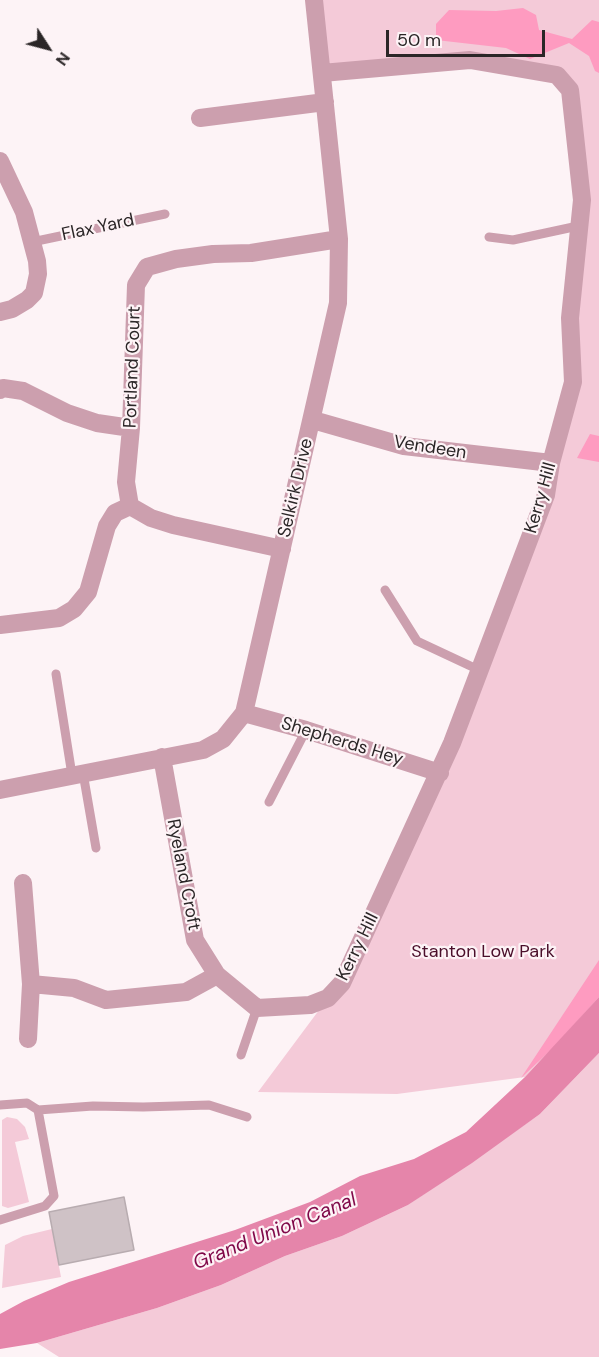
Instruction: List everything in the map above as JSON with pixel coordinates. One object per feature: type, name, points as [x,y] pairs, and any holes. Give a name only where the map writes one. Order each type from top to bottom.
[{"type":"street","name":"Selkirk Drive","points":[[0,790],[203,750],[223,739],[244,713],[339,303],[339,239],[314,0]]},
{"type":"street","name":"Kerry Hill","points":[[257,1008],[310,1005],[328,998],[342,983],[431,788],[440,773],[546,495],[550,463],[573,382],[570,318],[582,200],[570,90],[557,75],[470,60],[322,73]]},
{"type":"street","points":[[200,118],[325,102]]},
{"type":"street","points":[[0,161],[24,212],[38,274],[34,293],[20,305],[0,312]]},
{"type":"street","name":"Portland Court","points":[[130,506],[126,482],[131,428],[136,285],[147,267],[185,258],[251,253],[339,239]]},
{"type":"street","points":[[0,390],[3,388],[23,391],[67,413],[98,423],[131,428]]},
{"type":"street","name":"Vendeen","points":[[313,420],[404,446],[550,463]]},
{"type":"street","points":[[0,625],[59,618],[74,609],[87,592],[107,526],[116,513],[130,506],[151,518],[173,525],[282,549]]},
{"type":"street","name":"Shepherds Hey","points":[[244,713],[306,730],[440,773]]},
{"type":"street","name":"Ryeland Croft","points":[[162,757],[195,940],[217,975]]},
{"type":"street","points":[[23,883],[31,984],[28,1039]]},
{"type":"street","points":[[31,984],[74,988],[106,1000],[186,992],[217,975],[257,1008]]},
{"type":"lane","points":[[314,0],[323,0]]},
{"type":"lane","name":"Flax Yard","points":[[32,242],[165,214]]},
{"type":"lane","points":[[489,237],[513,240],[578,226]]},
{"type":"lane","points":[[385,590],[417,641],[479,670]]},
{"type":"lane","points":[[56,674],[96,848]]},
{"type":"lane","points":[[269,802],[306,730]]},
{"type":"lane","points":[[241,1055],[257,1008]]},
{"type":"lane","points":[[0,1106],[27,1103],[38,1110],[93,1106],[209,1105],[247,1117]]},
{"type":"lane","points":[[0,1220],[45,1206],[54,1196],[38,1110]]},
{"type":"green space","name":"Stanton Low Park","points":[[314,0],[599,0],[599,997],[525,1077],[397,1094],[258,1092],[328,998],[491,639],[573,382],[578,226],[570,90],[557,75],[470,60],[322,73]]},
{"type":"green space","points":[[599,1053],[599,1357],[59,1357],[37,1343],[157,1308],[221,1285],[285,1256],[342,1236],[408,1205],[540,1114]]},
{"type":"green space","points":[[7,1117],[17,1119],[25,1127],[29,1139],[15,1142],[29,1202],[8,1208],[2,1206],[2,1120]]},
{"type":"green space","points":[[52,1229],[61,1277],[2,1288],[5,1245],[23,1236]]},
{"type":"shaded area","points":[[523,8],[536,15],[539,30],[572,39],[592,20],[599,22],[599,73],[595,71],[589,56],[569,43],[530,59],[506,48],[436,40],[436,24],[449,10],[496,11]]},
{"type":"shaded area","points":[[590,434],[599,436],[599,462],[577,458]]},
{"type":"shaded area","points":[[599,960],[599,997],[554,1047],[521,1078]]},
{"type":"water","name":"Grand Union Canal","points":[[599,997],[599,1053],[540,1114],[408,1205],[342,1236],[285,1256],[221,1285],[157,1308],[37,1343],[0,1349],[0,1314],[24,1301],[69,1282],[235,1230],[310,1202],[360,1176],[414,1159],[466,1132],[525,1077]]},
{"type":"building","points":[[124,1197],[134,1250],[59,1265],[49,1212]]}]
